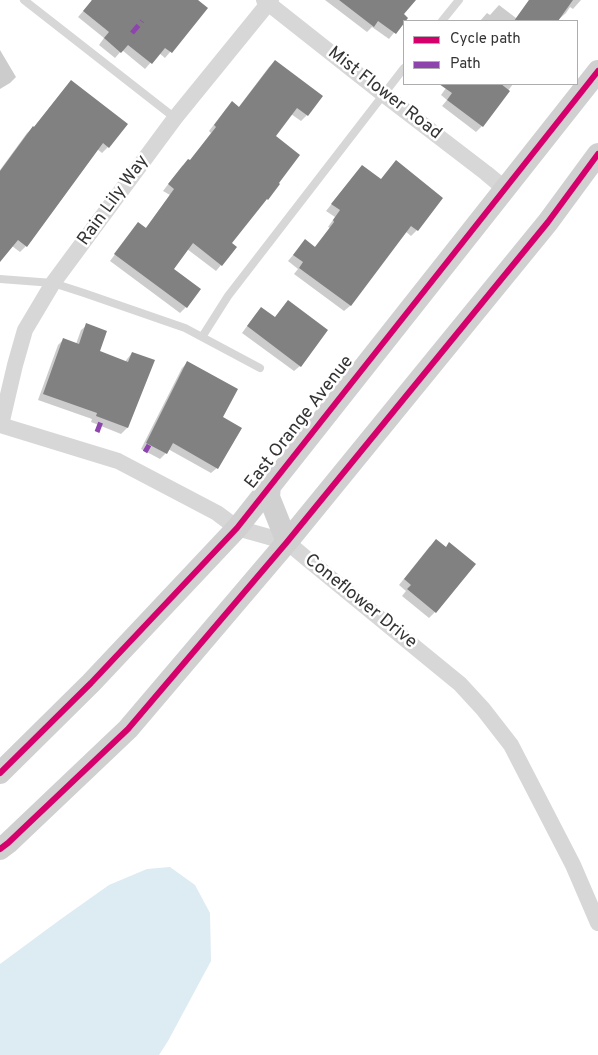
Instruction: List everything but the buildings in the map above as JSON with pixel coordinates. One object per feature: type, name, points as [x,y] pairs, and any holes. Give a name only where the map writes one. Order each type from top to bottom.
[{"type":"street","name":"Rain Lily Way","points":[[1,425],[25,330],[52,283],[174,118],[268,1]]},
{"type":"street","name":"Mist Flower Road","points":[[268,1],[504,188]]},
{"type":"street","name":"East Orange Avenue","points":[[0,773],[91,683],[237,528],[598,71]]},
{"type":"street","points":[[3,844],[128,729],[287,542],[548,222],[598,154]]},
{"type":"street","name":"Coneflower Drive","points":[[1,425],[118,461],[218,513],[237,528],[287,542],[460,684],[483,709],[511,745],[573,865],[598,923]]},
{"type":"street","points":[[270,485],[269,497],[287,542]]},
{"type":"lane","points":[[24,0],[174,118]]},
{"type":"lane","points":[[443,20],[458,0]]},
{"type":"lane","points":[[202,338],[228,296],[403,69]]},
{"type":"lane","points":[[0,278],[52,283],[185,328],[260,368]]},
{"type":"shaded area","points":[[170,867],[195,885],[210,913],[211,961],[159,1055],[0,1055],[0,964],[109,885],[147,869]]},
{"type":"marked path","points":[[132,33],[142,21]]},
{"type":"marked path","points":[[97,432],[102,419]]},
{"type":"marked path","points":[[145,452],[149,445]]},
{"type":"cycle path","points":[[0,773],[91,683],[237,528],[598,71]]},
{"type":"cycle path","points":[[0,849],[128,729],[287,542],[548,222],[598,154]]}]
